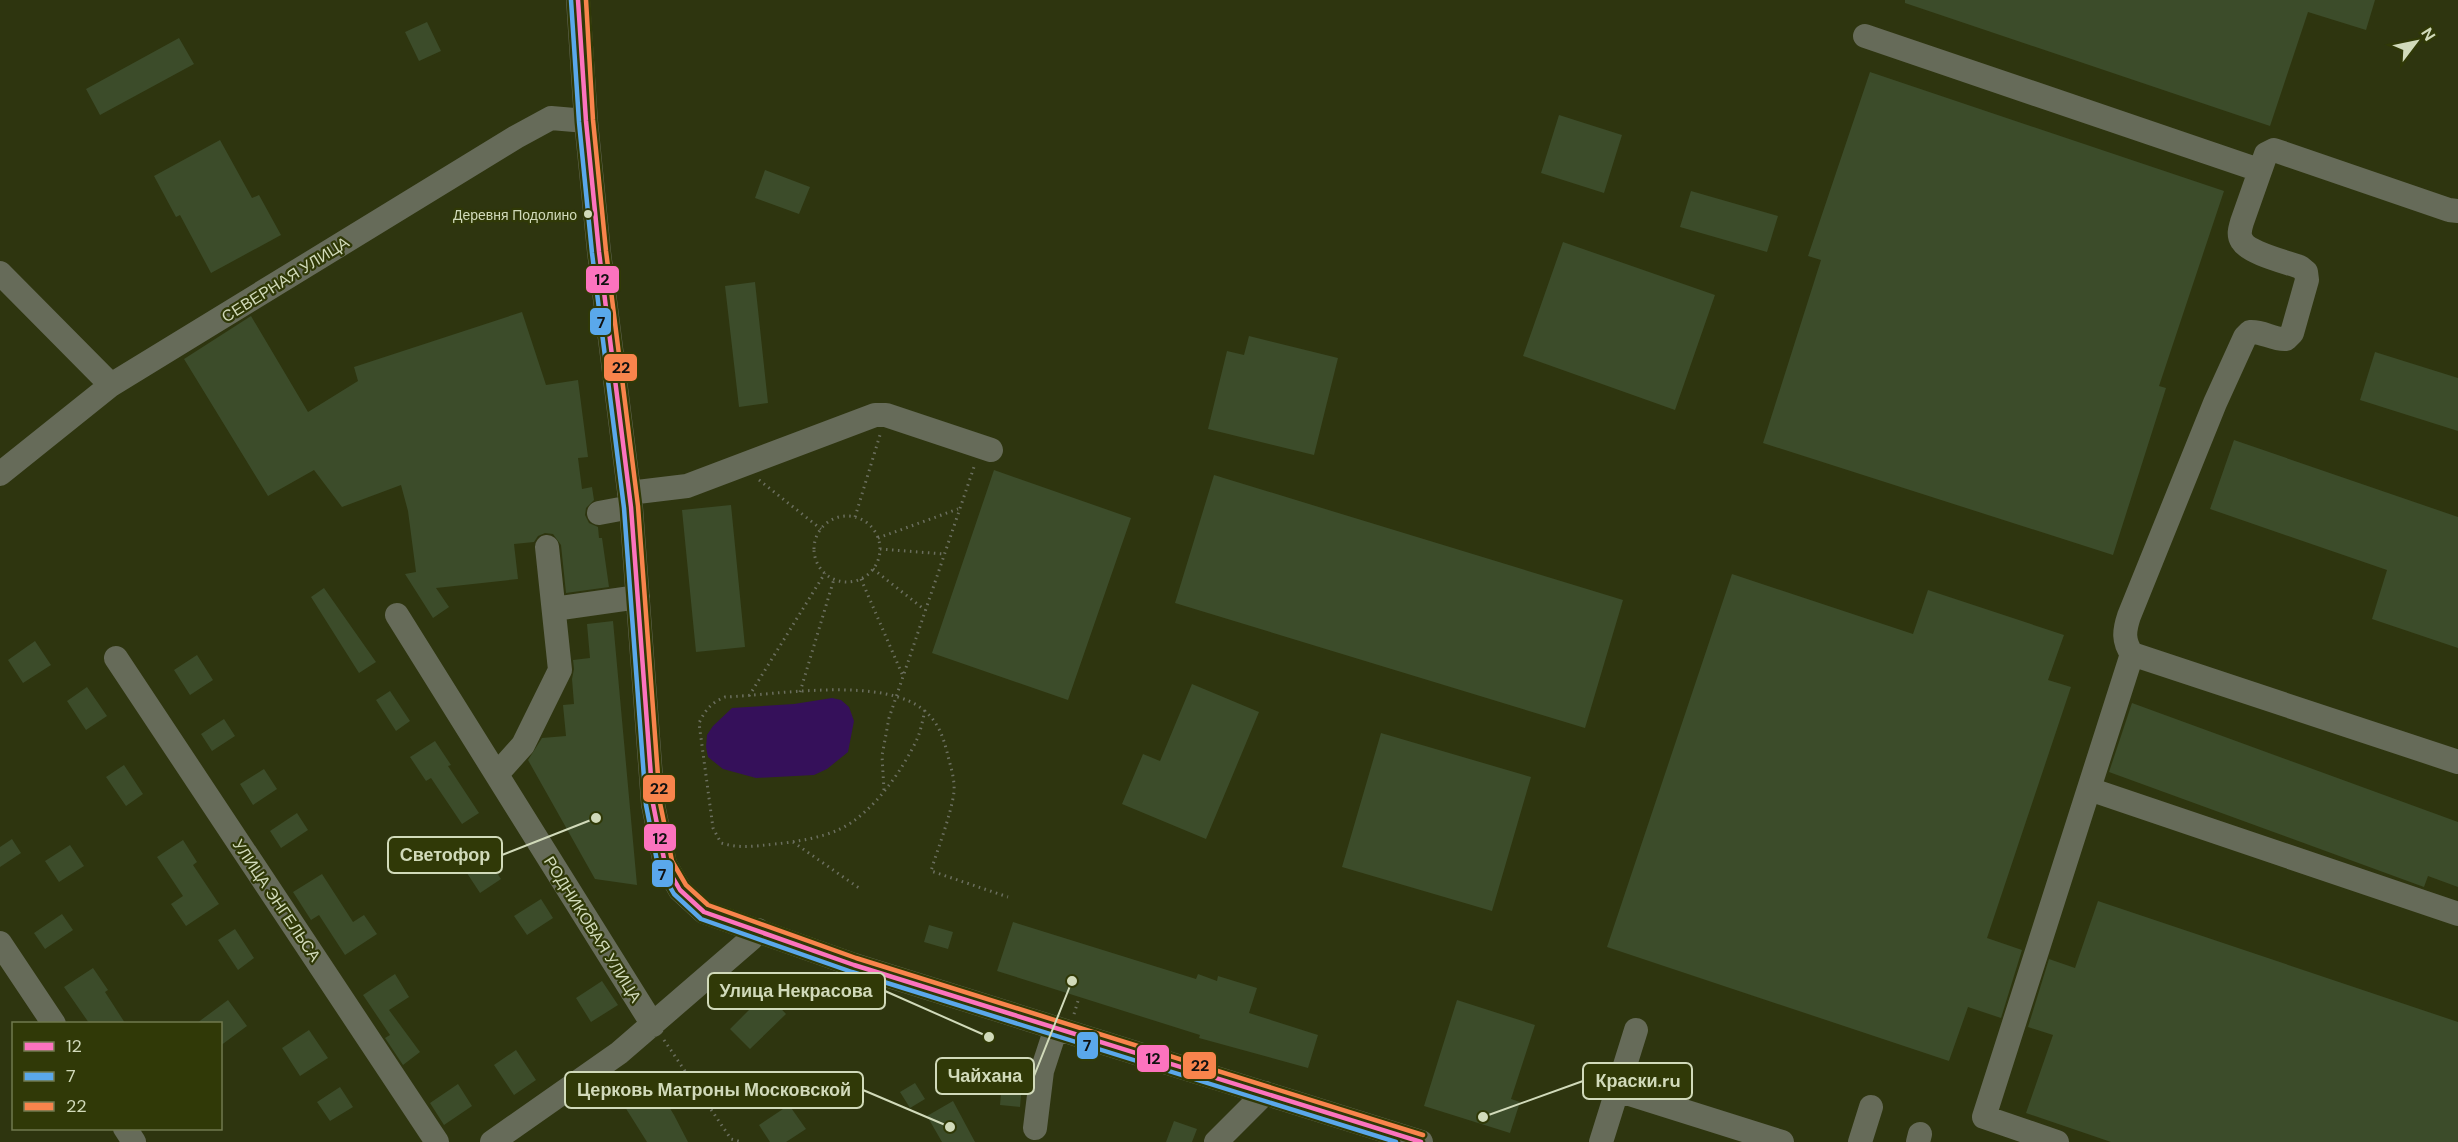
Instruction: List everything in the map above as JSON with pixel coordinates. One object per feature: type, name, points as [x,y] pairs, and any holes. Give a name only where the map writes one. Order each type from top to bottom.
[{"type":"street","points":[[578,0],[586,121],[599,252],[630,500],[653,804],[665,864],[680,890],[704,912],[854,965],[1420,1142]]},
{"type":"street","points":[[1865,36],[2259,170]]},
{"type":"street","name":"СЕВЕРНАЯ УЛИЦА","points":[[0,474],[111,385],[516,137],[551,118],[586,121]]},
{"type":"street","points":[[2458,211],[2449,210],[2274,150],[2266,154],[2239,232],[2241,241],[2248,248],[2300,267],[2306,273],[2307,280],[2292,333],[2286,339],[2257,332],[2250,332],[2246,337],[2215,404],[2125,627],[2125,644],[2132,654],[2458,762]]},
{"type":"street","points":[[0,273],[111,385]]},
{"type":"street","points":[[599,513],[655,492],[687,486],[862,418],[886,415],[983,456]]},
{"type":"street","points":[[496,774],[523,746],[560,670],[547,547]]},
{"type":"street","points":[[554,609],[638,597]]},
{"type":"street","name":"РОДНИКОВАЯ УЛИЦА","points":[[397,615],[653,1025]]},
{"type":"street","points":[[2057,1142],[1984,1117],[2132,654]]},
{"type":"street","name":"УЛИЦА ЭНГЕЛЬСА","points":[[116,658],[437,1142]]},
{"type":"street","points":[[2089,789],[2458,915]]},
{"type":"street","points":[[492,1142],[619,1053],[759,930]]},
{"type":"street","points":[[0,943],[53,1022]]},
{"type":"street","points":[[1035,1128],[1042,1071],[1056,1028]]},
{"type":"street","points":[[1601,1142],[1636,1030]]},
{"type":"street","points":[[1617,1090],[1782,1142]]},
{"type":"street","points":[[1216,1142],[1265,1093]]},
{"type":"street","points":[[1860,1142],[1871,1107]]},
{"type":"path","points":[[855,517],[886,415]]},
{"type":"path","points":[[885,792],[882,756],[889,718],[959,509],[983,456]]},
{"type":"path","points":[[765,472],[755,477],[821,529]]},
{"type":"path","points":[[878,538],[959,509]]},
{"type":"path","points":[[839,517],[855,517],[870,525],[878,538],[880,549],[873,569],[861,579],[850,582],[834,579],[825,573],[815,554],[816,538],[821,529],[829,521],[839,517]]},
{"type":"path","points":[[880,549],[944,554]]},
{"type":"path","points":[[873,569],[925,610]]},
{"type":"path","points":[[748,696],[825,573]]},
{"type":"path","points":[[800,693],[834,579]]},
{"type":"path","points":[[861,579],[902,675]]},
{"type":"path","points":[[925,710],[919,735],[885,792],[854,821],[838,831],[793,842],[739,848],[721,843],[713,828],[699,723],[706,708],[714,701],[725,697],[854,689],[896,696],[925,710],[942,733],[954,778],[954,793],[931,871],[1008,897]]},
{"type":"path","points":[[793,842],[859,888]]},
{"type":"path","points":[[653,1025],[731,1139],[742,1142]]},
{"type":"shaded area","points":[[832,698],[841,700],[849,707],[854,721],[848,752],[827,769],[814,775],[756,778],[723,769],[708,757],[707,735],[732,708],[794,704]]},
{"type":"building","points":[[1905,0],[2375,0],[2366,30],[2308,12],[2270,126],[1905,3]]},
{"type":"building","points":[[427,22],[441,51],[419,61],[405,32]]},
{"type":"building","points":[[179,38],[194,64],[100,115],[86,89]]},
{"type":"building","points":[[1870,72],[2224,191],[2159,386],[2166,388],[2113,555],[1763,443],[1821,260],[1808,256]]},
{"type":"building","points":[[1559,115],[1622,135],[1604,193],[1541,173]]},
{"type":"building","points":[[220,140],[252,198],[259,195],[281,235],[211,273],[180,215],[176,217],[154,176]]},
{"type":"building","points":[[765,170],[810,187],[799,214],[755,198]]},
{"type":"building","points":[[1691,191],[1778,216],[1767,252],[1680,227]]},
{"type":"building","points":[[1563,242],[1715,295],[1675,410],[1523,356]]},
{"type":"building","points":[[755,282],[768,403],[739,407],[725,286]]},
{"type":"building","points":[[522,312],[546,385],[578,380],[588,457],[578,458],[582,489],[592,487],[594,500],[586,508],[585,515],[589,523],[598,527],[599,538],[602,538],[609,587],[566,593],[561,545],[553,534],[545,533],[538,536],[534,542],[514,544],[518,579],[436,588],[449,607],[433,618],[405,574],[416,572],[408,511],[401,485],[342,507],[314,470],[268,496],[184,359],[251,316],[308,412],[358,381],[354,367]]},
{"type":"building","points":[[1249,336],[1338,358],[1314,455],[1208,429],[1227,351],[1244,355]]},
{"type":"building","points":[[2375,352],[2458,378],[2458,431],[2360,400]]},
{"type":"building","points":[[2234,440],[2458,517],[2458,648],[2372,619],[2387,570],[2210,509]]},
{"type":"building","points":[[994,470],[1131,518],[1068,700],[932,653]]},
{"type":"building","points":[[1214,475],[1623,600],[1585,728],[1175,603]]},
{"type":"building","points":[[731,505],[745,647],[696,652],[682,510]]},
{"type":"building","points":[[1732,574],[1913,634],[1928,590],[2064,635],[2048,680],[2071,687],[1987,938],[2022,950],[2001,1018],[1968,1007],[1949,1061],[1607,947]]},
{"type":"building","points":[[324,588],[376,662],[359,673],[311,597]]},
{"type":"building","points":[[613,621],[637,885],[595,879],[528,760],[542,738],[566,736],[563,705],[574,704],[573,660],[590,658],[587,624]]},
{"type":"building","points":[[35,641],[51,665],[23,683],[8,660]]},
{"type":"building","points":[[197,655],[213,680],[190,695],[174,670]]},
{"type":"building","points":[[1192,684],[1259,712],[1206,839],[1122,804],[1143,754],[1160,761]]},
{"type":"building","points":[[87,687],[107,716],[86,730],[67,701]]},
{"type":"building","points":[[390,691],[410,721],[396,731],[376,700]]},
{"type":"building","points":[[2132,703],[2458,822],[2458,887],[2428,876],[2424,887],[2109,772]]},
{"type":"building","points":[[224,719],[235,736],[212,751],[201,734]]},
{"type":"building","points":[[1381,733],[1531,777],[1492,911],[1342,867]]},
{"type":"building","points":[[435,741],[451,765],[448,766],[479,813],[462,824],[431,778],[426,781],[410,757]]},
{"type":"building","points":[[124,765],[143,794],[126,806],[106,777]]},
{"type":"building","points":[[264,769],[277,789],[253,805],[240,784]]},
{"type":"building","points":[[297,813],[308,830],[281,848],[270,831]]},
{"type":"building","points":[[12,839],[21,853],[0,867],[0,847]]},
{"type":"building","points":[[183,840],[197,862],[193,865],[219,904],[186,926],[171,904],[183,896],[157,857]]},
{"type":"building","points":[[70,845],[84,866],[59,882],[45,861]]},
{"type":"building","points":[[484,853],[501,879],[480,893],[463,867]]},
{"type":"building","points":[[322,874],[353,922],[364,915],[377,934],[345,955],[319,915],[311,920],[293,892]]},
{"type":"building","points":[[541,899],[553,918],[527,935],[514,916]]},
{"type":"building","points":[[2098,901],[2458,1022],[2458,1142],[2111,1142],[2026,1113],[2053,1035],[2028,1027],[2049,959],[2075,968]]},
{"type":"building","points":[[62,914],[73,930],[45,949],[34,933]]},
{"type":"building","points":[[1013,922],[1196,979],[1198,974],[1217,981],[1218,976],[1257,988],[1249,1013],[1318,1035],[1308,1068],[1199,1038],[1200,1035],[997,971]]},
{"type":"building","points":[[929,925],[953,932],[948,949],[924,942]]},
{"type":"building","points":[[235,929],[254,958],[238,970],[218,940]]},
{"type":"building","points":[[93,968],[108,990],[105,992],[124,1022],[88,1022],[64,987]]},
{"type":"building","points":[[395,974],[409,997],[389,1010],[420,1052],[403,1065],[385,1038],[390,1035],[363,995]]},
{"type":"building","points":[[602,981],[618,1005],[591,1022],[576,998]]},
{"type":"building","points":[[766,993],[786,1014],[750,1049],[730,1029]]},
{"type":"building","points":[[228,1000],[247,1026],[222,1045],[222,1022],[198,1022]]},
{"type":"building","points":[[1457,1000],[1535,1025],[1511,1099],[1520,1102],[1510,1133],[1424,1106]]},
{"type":"building","points":[[309,1030],[328,1058],[300,1076],[282,1048]]},
{"type":"building","points":[[516,1050],[536,1080],[514,1095],[494,1065]]},
{"type":"building","points":[[1002,1082],[1022,1084],[1020,1107],[1000,1105]]},
{"type":"building","points":[[915,1083],[925,1099],[910,1108],[900,1092]]},
{"type":"building","points":[[458,1084],[472,1106],[444,1125],[430,1103]]},
{"type":"building","points":[[340,1087],[353,1107],[330,1121],[317,1102]]},
{"type":"building","points":[[657,1087],[688,1142],[647,1142],[625,1107]]},
{"type":"building","points":[[953,1101],[975,1142],[942,1142],[927,1116]]},
{"type":"building","points":[[789,1105],[806,1129],[786,1142],[770,1142],[759,1125]]},
{"type":"building","points":[[1174,1121],[1197,1129],[1192,1142],[1166,1142]]},
{"type":"transit line","name":"7","points":[[571,0],[579,122],[592,253],[624,508],[646,805],[658,866],[674,894],[701,919],[852,972],[1396,1142]]},
{"type":"transit line","name":"12","points":[[578,0],[586,121],[599,252],[631,507],[653,804],[665,864],[680,890],[704,912],[854,965],[1421,1142]]},
{"type":"transit line","name":"22","points":[[586,0],[593,120],[606,251],[638,506],[660,803],[672,861],[686,885],[708,905],[856,958],[1423,1135]]},
{"type":"place","name":"Деревня Подолино","points":[[588,214]]},
{"type":"place","name":"Светофор","points":[[596,818]]},
{"type":"place","name":"Чайхана","points":[[1072,981]]},
{"type":"place","name":"Улица Некрасова","points":[[989,1037]]},
{"type":"place","name":"Краски.ru","points":[[1483,1117]]},
{"type":"place","name":"Церковь Матроны Московской","points":[[950,1127]]}]
